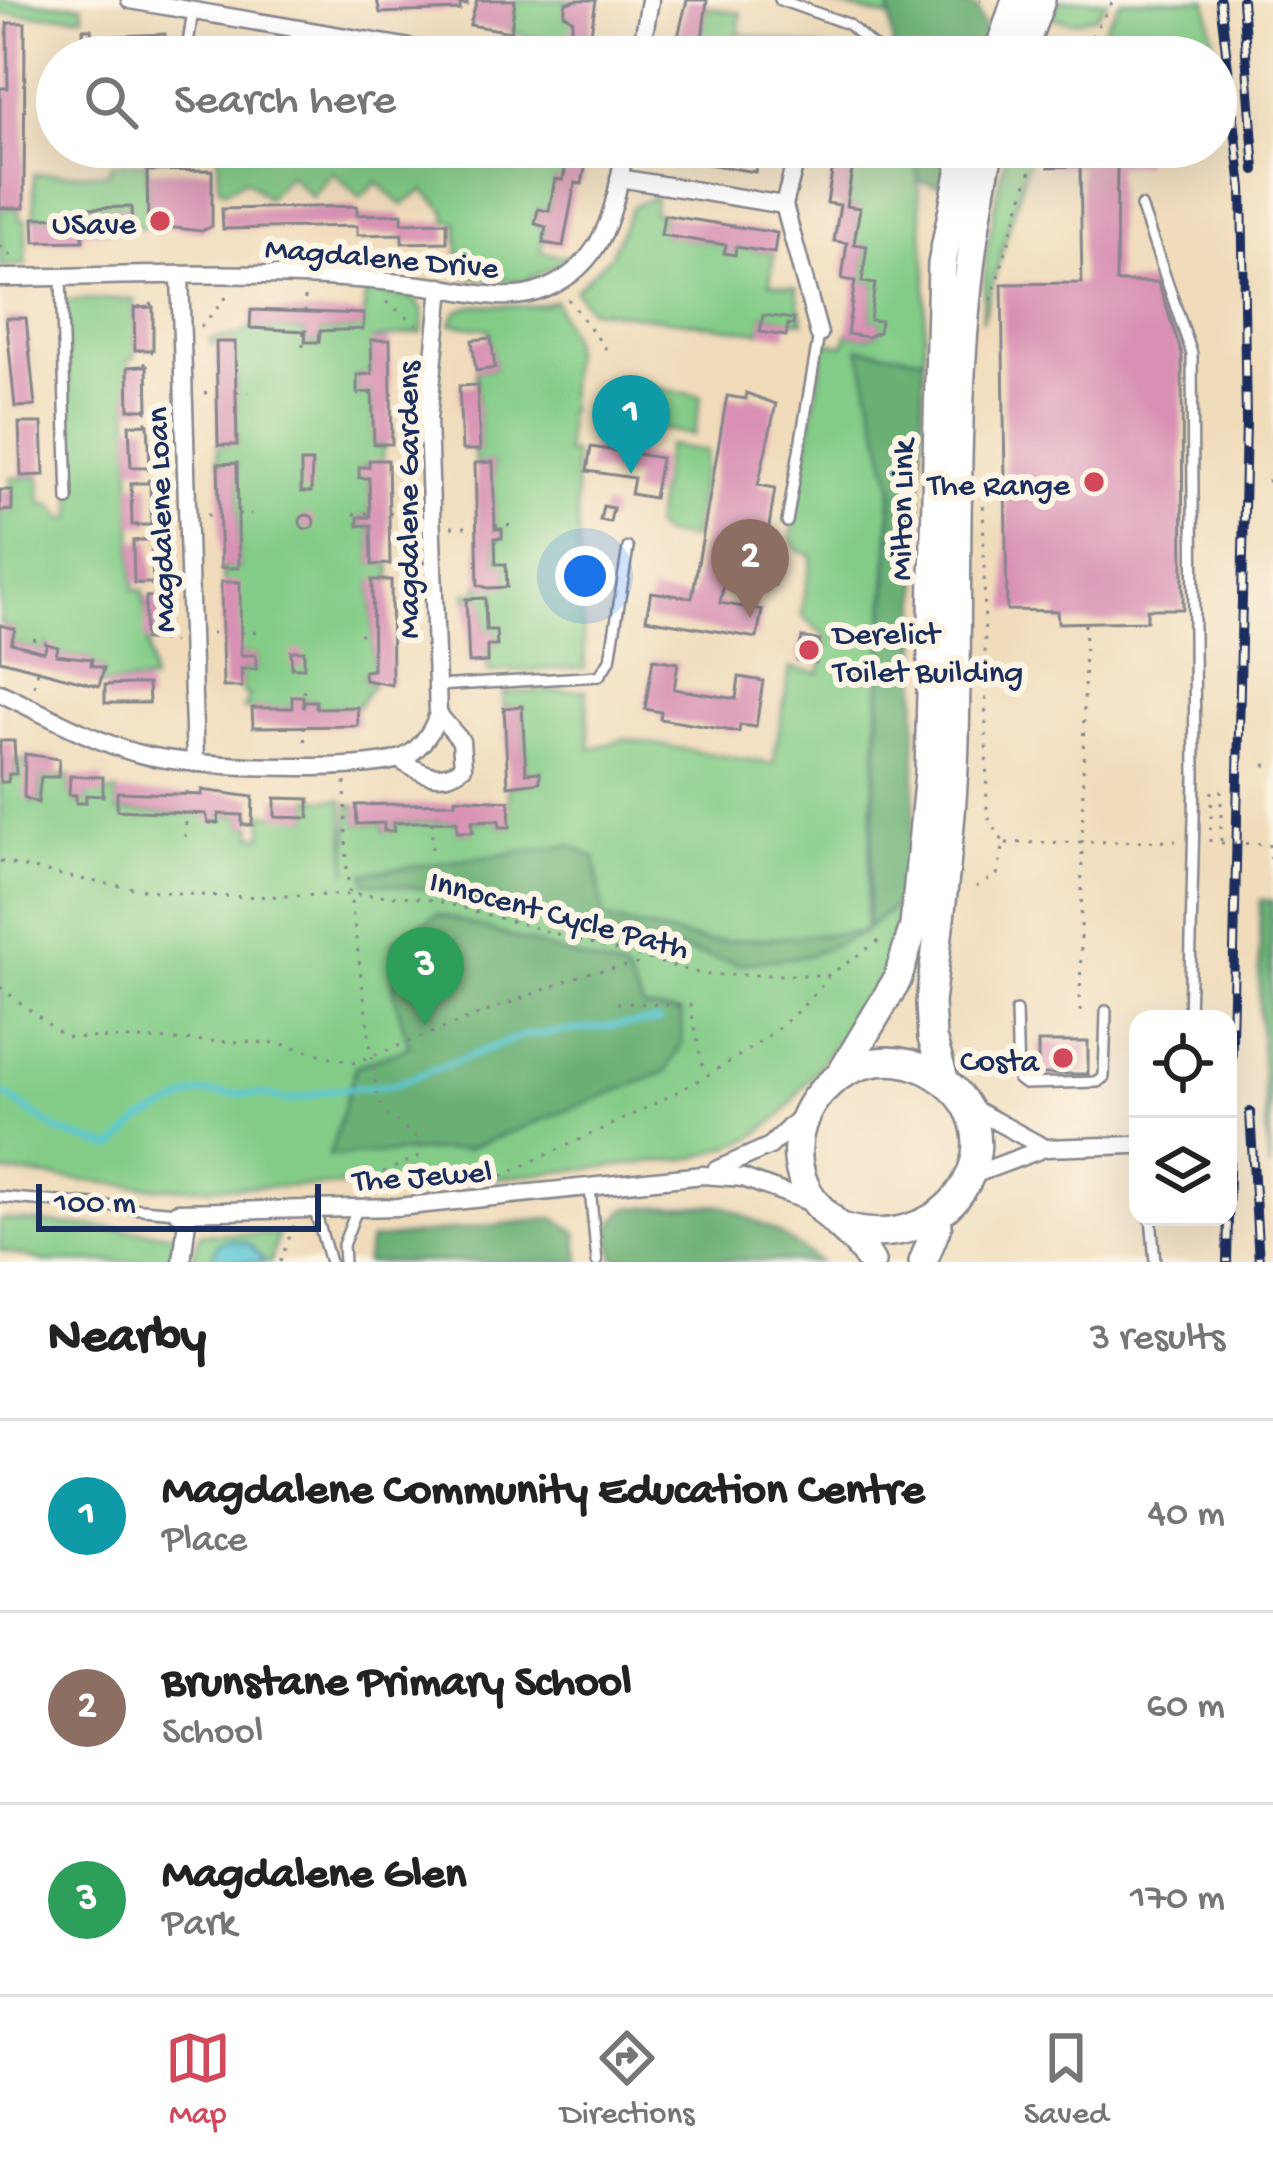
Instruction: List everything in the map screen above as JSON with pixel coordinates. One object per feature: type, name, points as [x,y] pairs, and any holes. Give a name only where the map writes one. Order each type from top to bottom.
[{"type":"main road","points":[[1028,36],[1041,0]]},
{"type":"main road","points":[[1004,36],[1014,3]]},
{"type":"main road","name":"Milton Link","points":[[841,1074],[897,980],[914,926],[929,772],[942,264],[961,168]]},
{"type":"main road","name":"Milton Link","points":[[954,1092],[932,1037],[930,1003],[955,746],[963,335],[972,232],[986,168]]},
{"type":"main road","points":[[871,1262],[816,1204],[798,1159],[808,1108],[841,1074],[868,1063],[898,1061],[954,1092],[975,1136],[973,1175],[962,1198],[938,1224],[923,1262]]},
{"type":"main road","points":[[842,1227],[861,1236],[898,1239],[938,1224]]},
{"type":"street","points":[[130,0],[340,36]]},
{"type":"street","points":[[644,36],[650,0]]},
{"type":"street","points":[[556,284],[579,268],[604,236],[622,168]]},
{"type":"street","points":[[794,168],[784,205],[819,334]]},
{"type":"street","points":[[620,178],[784,205]]},
{"type":"street","name":"Magdalene Drive","points":[[0,278],[246,273],[372,278],[512,297],[556,284]]},
{"type":"street","name":"Magdalene Loan","points":[[180,275],[195,763]]},
{"type":"street","name":"Magdalene Gardens","points":[[0,693],[117,746],[195,763],[398,760],[430,776],[450,776],[463,767],[464,748],[438,713],[429,393],[441,287]]},
{"type":"street","points":[[398,760],[421,744],[438,713]]},
{"type":"street","points":[[954,1092],[1046,1148]]},
{"type":"street","name":"The Jewel","points":[[704,1175],[770,1146],[808,1108]]},
{"type":"street","points":[[973,1175],[1046,1148],[1129,1147]]},
{"type":"street","name":"The Jewel","points":[[183,1212],[357,1209],[704,1175],[742,1178],[816,1204]]},
{"type":"street","points":[[182,1262],[183,1212]]},
{"type":"lane","points":[[780,0],[848,23],[862,36]]},
{"type":"lane","points":[[189,36],[193,11]]},
{"type":"lane","points":[[1141,206],[1192,354],[1195,777],[1189,1010]]},
{"type":"lane","points":[[61,278],[68,500]]},
{"type":"lane","points":[[787,522],[819,334]]},
{"type":"lane","points":[[437,686],[599,676],[610,660],[628,548]]},
{"type":"lane","points":[[1016,1011],[1018,1078],[1024,1084],[1098,1082],[1104,1077],[1106,1011]]},
{"type":"lane","points":[[590,1188],[597,1262]]},
{"type":"lane","name":"The Jewel","points":[[0,1197],[183,1212]]},
{"type":"lane","points":[[344,1262],[343,1246],[357,1209]]},
{"type":"lane","points":[[307,1212],[330,1262]]},
{"type":"lane","points":[[1152,1226],[1155,1262]]},
{"type":"path","points":[[1092,36],[1114,0]]},
{"type":"path","points":[[990,305],[1032,168]]},
{"type":"path","points":[[182,335],[195,334],[246,273]]},
{"type":"path","points":[[372,278],[370,292],[422,327],[435,330]]},
{"type":"path","points":[[556,284],[606,349]]},
{"type":"path","points":[[138,308],[153,304]]},
{"type":"path","points":[[303,347],[304,331]]},
{"type":"path","points":[[139,350],[154,352]]},
{"type":"path","points":[[132,367],[147,363]]},
{"type":"path","points":[[236,392],[248,392]]},
{"type":"path","points":[[391,394],[429,393]]},
{"type":"path","points":[[357,394],[373,394]]},
{"type":"path","points":[[133,409],[148,411]]},
{"type":"path","points":[[133,425],[148,422]]},
{"type":"path","points":[[134,467],[149,470]]},
{"type":"path","points":[[976,886],[997,875],[1004,843],[987,815],[982,476]]},
{"type":"path","points":[[135,483],[150,479]]},
{"type":"path","points":[[353,514],[370,513]]},
{"type":"path","points":[[389,513],[477,526]]},
{"type":"path","points":[[238,514],[251,514]]},
{"type":"path","points":[[136,526],[151,528]]},
{"type":"path","points":[[495,526],[518,526]]},
{"type":"path","points":[[136,541],[151,537]]},
{"type":"path","points":[[138,583],[153,586]]},
{"type":"path","points":[[146,597],[161,594]]},
{"type":"path","points":[[1080,1011],[1085,624]]},
{"type":"path","points":[[241,633],[261,632]]},
{"type":"path","points":[[359,634],[372,634]]},
{"type":"path","points":[[391,634],[435,634]]},
{"type":"path","points":[[32,639],[45,642],[43,652]]},
{"type":"path","points":[[148,640],[163,642]]},
{"type":"path","points":[[304,690],[304,708]]},
{"type":"path","points":[[304,726],[305,764]]},
{"type":"path","points":[[345,762],[349,894],[378,1100],[388,1116],[420,1140],[420,1156],[363,1181],[363,1190]]},
{"type":"path","points":[[1264,765],[1273,766]]},
{"type":"path","points":[[1210,842],[1212,790],[1221,790],[1221,843],[1269,844],[1273,874]]},
{"type":"path","points":[[185,837],[186,813]]},
{"type":"path","points":[[432,822],[432,852]]},
{"type":"path","points":[[1004,843],[1190,842]]},
{"type":"path","name":"Innocent Cycle Path","points":[[0,861],[73,878],[220,896],[392,893],[479,910],[646,962],[705,975],[829,975]]},
{"type":"path","points":[[500,1198],[500,1178],[705,1076],[810,1003],[829,975],[883,938]]},
{"type":"path","points":[[0,987],[65,1037],[278,1042],[336,1062],[371,1062],[587,973],[646,962]]},
{"type":"path","points":[[617,1003],[690,1005],[705,1076]]},
{"type":"path","points":[[280,1262],[307,1212]]},
{"type":"green space","points":[[0,0],[82,5],[83,16],[0,14]]},
{"type":"green space","points":[[515,0],[577,0],[566,3],[564,13],[581,36],[511,32]]},
{"type":"green space","points":[[813,0],[889,0],[891,18]]},
{"type":"green space","points":[[889,0],[954,0],[977,9],[986,32],[985,36],[892,36]]},
{"type":"green space","points":[[1059,0],[1107,0],[1097,16],[1072,22],[1053,18]]},
{"type":"green space","points":[[1121,0],[1207,0],[1213,36],[1100,36]]},
{"type":"green space","points":[[706,7],[741,13],[738,33],[754,36],[702,36]]},
{"type":"green space","points":[[110,168],[147,168],[148,227],[132,227],[131,207],[84,208],[83,217],[34,218],[34,174],[109,173]]},
{"type":"green space","points":[[219,168],[565,168],[563,180],[555,180],[549,211],[538,209],[535,224],[546,227],[541,252],[572,258],[523,281],[460,276],[457,222],[447,222],[446,212],[424,190],[402,205],[377,182],[360,198],[333,172],[312,197],[289,175],[267,198],[245,179],[225,191],[219,187]]},
{"type":"green space","points":[[852,168],[917,168],[926,273],[924,358],[860,348],[892,481],[865,931],[902,901],[880,983],[783,1114],[751,1139],[695,1158],[468,1181],[156,1188],[0,1172],[0,782],[16,774],[16,760],[25,761],[32,803],[41,800],[41,777],[70,776],[69,794],[76,795],[76,803],[86,803],[86,795],[117,792],[117,811],[206,814],[208,818],[242,815],[242,825],[252,825],[253,836],[263,836],[263,813],[309,817],[309,799],[343,800],[347,873],[349,805],[356,805],[357,824],[384,823],[384,831],[393,831],[393,823],[457,821],[458,832],[472,832],[472,821],[499,820],[500,827],[509,827],[508,787],[540,781],[539,772],[526,773],[522,707],[504,708],[503,693],[586,690],[590,749],[625,739],[773,764],[790,668],[820,673],[827,638],[801,614],[812,556],[798,550],[791,539],[825,343],[844,345],[847,334],[867,337],[879,332],[881,322],[870,320],[875,284],[862,282],[867,246],[854,244],[859,209],[846,206]]},
{"type":"green space","points":[[917,168],[946,168],[942,185],[920,182]]},
{"type":"green space","points":[[1003,168],[1026,168],[982,321],[987,247]]},
{"type":"green space","points":[[656,196],[653,213],[664,215],[662,235],[726,245],[724,252],[735,254],[736,247],[774,253],[770,283],[796,288],[803,322],[764,315],[760,332],[589,309],[575,290],[610,256],[632,207]]},
{"type":"green space","points":[[0,208],[19,208],[20,220],[26,220],[26,265],[0,266]]},
{"type":"green space","points":[[365,290],[413,298],[423,311],[422,332],[372,340],[372,374],[357,375],[357,392],[372,392],[374,444],[383,444],[383,460],[359,468],[369,478],[370,517],[359,517],[359,526],[371,525],[372,564],[390,564],[391,580],[372,581],[373,670],[364,672],[365,680],[373,685],[357,707],[316,708],[315,701],[305,701],[305,708],[243,709],[249,695],[242,694],[241,669],[256,669],[256,656],[241,655],[221,568],[239,568],[237,464],[218,464],[218,445],[237,444],[235,343],[211,345],[211,339],[241,335],[250,328],[306,331],[306,342],[319,342],[320,331],[363,328]]},
{"type":"green space","points":[[134,299],[135,358],[128,359],[134,590],[143,590],[152,681],[100,685],[104,668],[91,665],[92,659],[56,655],[47,644],[44,652],[11,643],[14,629],[0,625],[0,511],[12,510],[11,478],[40,477],[41,504],[51,504],[65,519],[73,519],[66,300]]},
{"type":"green space","points":[[555,301],[571,340],[566,453],[574,453],[580,571],[568,572],[569,588],[581,588],[585,668],[488,672],[487,646],[497,645],[496,631],[486,630],[484,599],[466,599],[466,593],[478,592],[478,585],[507,586],[506,565],[496,564],[495,538],[502,537],[502,530],[495,529],[493,463],[475,463],[474,450],[480,449],[476,371],[495,368],[489,329],[451,324],[456,312],[467,308]]},
{"type":"green space","points":[[859,348],[924,358],[914,813],[902,901],[867,927],[893,489]]},
{"type":"green space","points":[[626,383],[701,396],[694,435],[619,422]]},
{"type":"green space","points":[[667,445],[706,451],[692,539],[661,534],[653,526]]},
{"type":"green space","points":[[570,845],[595,858],[604,919],[708,942],[865,932],[810,955],[739,964],[429,889],[365,882],[365,873]]},
{"type":"green space","points":[[1260,900],[1273,901],[1269,1170],[1259,1015]]},
{"type":"green space","points":[[438,914],[625,972],[644,1008],[681,1013],[682,1043],[666,1072],[467,1149],[329,1156],[356,1066],[409,1047],[394,992],[393,941]]},
{"type":"green space","points":[[722,1205],[774,1230],[819,1262],[614,1258],[609,1227],[626,1208]]},
{"type":"green space","points":[[553,1218],[577,1232],[580,1262],[365,1262],[370,1240]]},
{"type":"green space","points":[[0,1219],[177,1234],[167,1262],[45,1262],[0,1250]]},
{"type":"green space","points":[[200,1233],[278,1235],[271,1262],[192,1262]]},
{"type":"water","points":[[230,1240],[249,1244],[265,1262],[211,1262],[218,1244]]},
{"type":"building","points":[[377,0],[467,0],[467,5],[460,4],[460,10],[380,13]]},
{"type":"building","points":[[477,0],[515,0],[511,32],[470,25]]},
{"type":"building","points":[[596,0],[591,36],[570,36],[573,20],[564,14],[566,3]]},
{"type":"building","points":[[687,0],[707,0],[702,36],[678,36]]},
{"type":"building","points":[[7,23],[25,23],[24,208],[0,208],[0,88],[8,88]]},
{"type":"building","points":[[565,168],[585,168],[582,184],[575,183],[563,246],[543,243],[546,227],[535,224],[538,209],[549,211],[555,179],[563,180]]},
{"type":"building","points":[[833,168],[852,168],[846,206],[860,208],[854,244],[867,246],[862,282],[875,284],[870,320],[881,321],[879,332],[867,337],[847,334],[855,281],[842,279],[847,243],[834,241],[840,205],[827,203]]},
{"type":"building","name":"The Range","points":[[1080,168],[1117,168],[1116,282],[1158,282],[1182,354],[1183,609],[1147,609],[1147,621],[1058,623],[1057,611],[1007,610],[1002,284],[1082,283]]},
{"type":"building","points":[[212,170],[212,226],[202,231],[166,227],[161,232],[148,227],[147,171]]},
{"type":"building","points":[[357,206],[357,215],[402,214],[402,223],[447,222],[447,242],[402,243],[402,234],[357,235],[357,226],[223,229],[222,209]]},
{"type":"building","points":[[131,207],[132,231],[83,232],[83,241],[35,242],[34,218],[83,217],[83,208]]},
{"type":"building","points":[[664,215],[777,233],[774,253],[736,247],[735,255],[724,253],[726,245],[661,235]]},
{"type":"building","points":[[153,307],[153,350],[135,350],[134,308]]},
{"type":"building","points":[[251,310],[364,314],[363,329],[320,331],[319,342],[305,342],[306,331],[250,328]]},
{"type":"building","points":[[763,315],[794,319],[793,325],[788,324],[786,336],[760,332]]},
{"type":"building","points":[[6,318],[26,318],[35,406],[15,407]]},
{"type":"building","points":[[491,338],[495,368],[476,371],[472,340]]},
{"type":"building","points":[[371,340],[390,340],[392,444],[374,444],[372,392],[357,393],[357,375],[372,374]]},
{"type":"building","points":[[216,342],[235,342],[237,445],[218,445]]},
{"type":"building","points":[[147,366],[148,409],[129,409],[128,367]]},
{"type":"building","points":[[477,385],[480,450],[462,450],[459,386]]},
{"type":"building","points":[[746,393],[776,404],[758,485],[775,488],[766,546],[781,548],[775,585],[725,576],[720,603],[762,610],[757,638],[646,619],[651,592],[692,598],[727,396],[746,399]]},
{"type":"building","points":[[19,423],[42,423],[44,475],[21,476]]},
{"type":"building","points":[[148,424],[150,467],[131,467],[129,425]]},
{"type":"building","points":[[591,447],[661,458],[654,498],[631,494],[634,478],[587,471]]},
{"type":"building","points":[[369,460],[388,460],[390,564],[372,565],[371,525],[358,526],[358,517],[370,517],[369,478],[359,478],[359,467],[369,467]]},
{"type":"building","points":[[301,462],[312,462],[311,492],[301,492]]},
{"type":"building","points":[[493,462],[495,529],[502,529],[502,538],[495,538],[496,564],[506,564],[507,587],[488,588],[478,585],[475,463]]},
{"type":"building","points":[[237,463],[239,568],[221,568],[218,464]]},
{"type":"building","points":[[131,483],[150,483],[151,525],[132,525]]},
{"type":"building","points":[[0,490],[12,490],[12,510],[0,511]]},
{"type":"building","points":[[603,506],[613,508],[610,522],[600,520]]},
{"type":"building","points":[[307,515],[314,522],[307,529],[300,522]]},
{"type":"building","points":[[151,540],[153,583],[134,583],[133,541]]},
{"type":"building","points":[[568,571],[580,571],[581,588],[569,589]]},
{"type":"building","points":[[372,580],[391,580],[392,685],[365,680],[364,671],[373,670]]},
{"type":"building","points":[[221,582],[240,582],[241,655],[256,655],[256,669],[241,669],[242,687],[223,687]]},
{"type":"building","points":[[146,597],[162,597],[163,640],[144,640]]},
{"type":"building","points":[[485,598],[486,630],[496,630],[497,646],[487,646],[487,662],[469,663],[466,599]]},
{"type":"building","points":[[0,625],[15,629],[11,643],[44,652],[47,644],[58,647],[56,655],[92,659],[91,665],[104,668],[99,686],[0,660]]},
{"type":"building","name":"Derelict Toilet Building","points":[[802,637],[820,641],[816,663],[797,660]]},
{"type":"building","points":[[291,651],[304,651],[304,668],[292,668]]},
{"type":"building","points":[[653,659],[678,663],[674,689],[736,699],[739,677],[763,681],[756,727],[740,725],[739,732],[660,719],[661,712],[645,709]]},
{"type":"building","points":[[148,684],[149,703],[105,703],[105,685]]},
{"type":"building","points":[[292,696],[303,696],[303,708],[305,701],[316,701],[316,708],[357,707],[358,726],[253,727],[252,708],[292,708]]},
{"type":"building","points":[[522,706],[526,773],[540,772],[540,782],[508,786],[504,708]]},
{"type":"building","points":[[0,741],[14,741],[16,774],[9,774],[8,782],[0,782]]},
{"type":"building","points":[[25,754],[59,759],[58,777],[41,777],[38,803],[24,797]]},
{"type":"building","points":[[70,776],[103,777],[103,796],[86,795],[86,803],[76,803],[76,795],[69,795]]},
{"type":"building","points":[[202,790],[253,797],[252,825],[242,825],[242,815],[219,814],[218,823],[208,823],[206,814],[117,810],[117,792],[202,795]]},
{"type":"building","points":[[275,798],[309,799],[309,818],[275,817]]},
{"type":"building","points":[[455,798],[509,801],[510,827],[500,827],[499,820],[472,821],[473,832],[457,832],[457,821],[393,823],[394,831],[384,831],[384,823],[357,824],[356,805],[455,803]]},
{"type":"building","name":"Costa","points":[[1038,1042],[1088,1042],[1088,1074],[1038,1074]]},
{"type":"waterway","points":[[0,1091],[60,1132],[114,1148],[140,1121],[199,1093],[267,1095],[288,1101],[331,1090],[393,1085],[522,1036],[659,1021]]},
{"type":"railway","points":[[1220,0],[1224,36]]},
{"type":"railway","points":[[1242,0],[1255,170]]},
{"type":"railway","points":[[1227,1262],[1246,421],[1242,188],[1237,145]]},
{"type":"railway","points":[[1250,1112],[1259,1262]]},
{"type":"place","name":"USave","points":[[160,221]]},
{"type":"place","name":"Magdalene Community Education Centre","points":[[631,474]]},
{"type":"place","name":"The Range","points":[[1094,482]]},
{"type":"place","name":"Brunstane Primary School","points":[[750,618]]},
{"type":"place","name":"Derelict Toilet Building","points":[[809,650]]},
{"type":"place","name":"Magdalene Glen","points":[[425,1026]]},
{"type":"place","name":"Costa","points":[[1063,1058]]}]
